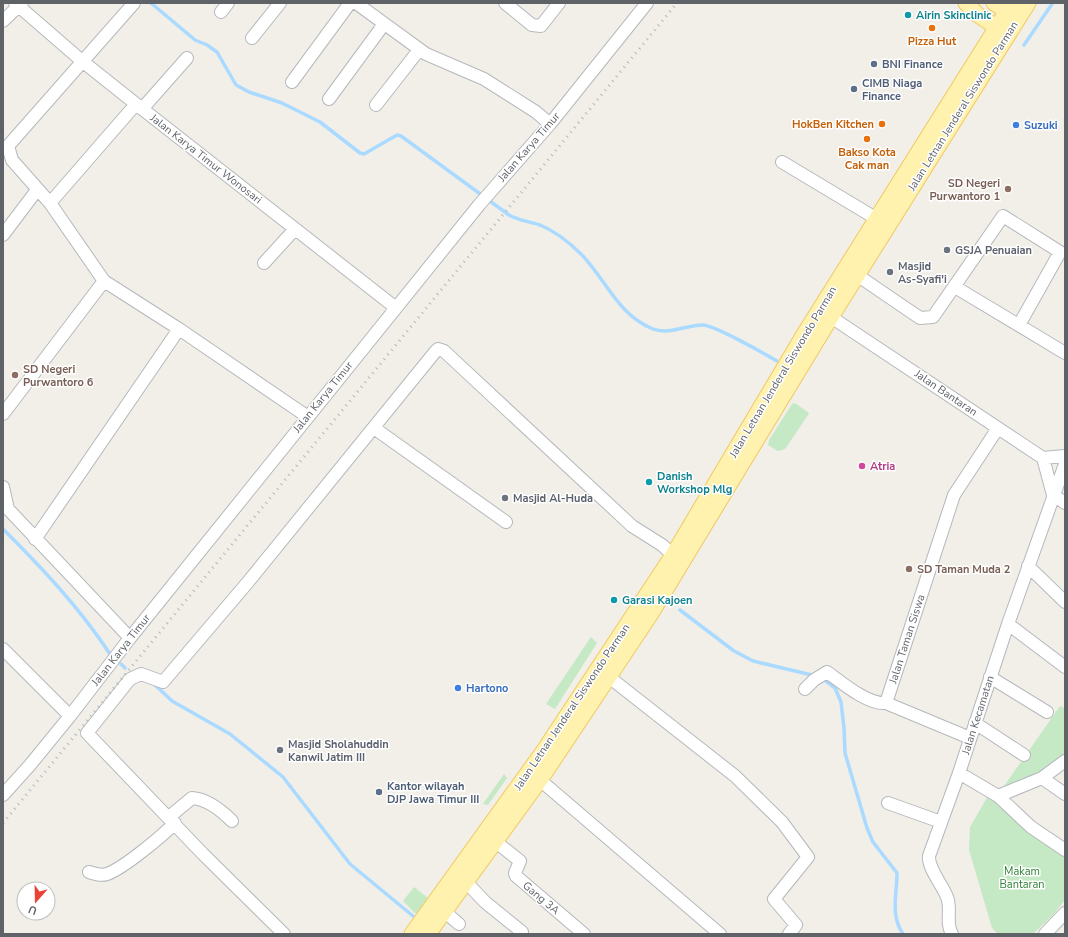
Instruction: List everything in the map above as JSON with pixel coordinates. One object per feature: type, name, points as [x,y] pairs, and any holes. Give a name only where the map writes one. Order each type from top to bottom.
[{"type":"main road","points":[[966,3],[978,15],[1002,31]]},
{"type":"main road","points":[[994,3],[1013,11]]},
{"type":"main road","name":"Jalan Letnan Jenderal Siswondo Parman","points":[[742,451],[858,275],[1013,11],[1028,3]]},
{"type":"main road","name":"Jalan Letnan Jenderal Siswondo Parman","points":[[428,934],[467,883],[540,780],[609,677],[742,451],[803,336],[877,219],[1002,31]]},
{"type":"main road","name":"Jalan Letnan Jenderal Siswondo Parman","points":[[412,934],[554,736],[673,555],[699,525]]},
{"type":"street","points":[[134,3],[8,146],[12,160],[50,203],[104,281],[179,329],[308,417]]},
{"type":"street","points":[[252,38],[280,3]]},
{"type":"street","points":[[292,82],[350,3]]},
{"type":"street","points":[[356,3],[419,50],[437,61],[484,79],[536,112],[550,124]]},
{"type":"street","points":[[505,3],[532,25],[541,26],[559,3]]},
{"type":"street","name":"Jalan Karya Timur","points":[[3,795],[70,716],[130,638],[479,205],[550,124],[648,3]]},
{"type":"street","points":[[3,21],[18,4]]},
{"type":"street","name":"Jalan Karya Timur Wonosari","points":[[18,4],[82,61],[139,107],[396,308]]},
{"type":"street","points":[[329,99],[384,24]]},
{"type":"street","points":[[376,105],[419,50]]},
{"type":"street","points":[[50,203],[139,107],[187,58]]},
{"type":"street","points":[[782,162],[877,219]]},
{"type":"street","points":[[3,235],[37,190]]},
{"type":"street","points":[[858,275],[920,318],[933,317],[1003,216],[1060,252],[1019,325]]},
{"type":"street","points":[[264,263],[295,229]]},
{"type":"street","points":[[3,414],[104,281]]},
{"type":"street","points":[[955,287],[1065,353]]},
{"type":"street","name":"Jalan Bantaran","points":[[831,317],[1043,458]]},
{"type":"street","points":[[35,539],[179,329]]},
{"type":"street","points":[[284,934],[87,733],[135,676],[163,682],[248,582],[438,349],[444,351],[632,526],[662,545],[673,555]]},
{"type":"street","points":[[374,428],[506,522]]},
{"type":"street","name":"Jalan Taman Siswa","points":[[886,703],[954,495],[998,428]]},
{"type":"street","points":[[1065,456],[1043,458],[1053,495],[1065,503]]},
{"type":"street","name":"Jalan Kecamatan","points":[[952,934],[948,923],[948,897],[929,861],[1008,624],[1065,464]]},
{"type":"street","points":[[3,488],[8,509],[130,638]]},
{"type":"street","points":[[1028,566],[1065,602]]},
{"type":"street","points":[[1008,624],[1065,667]]},
{"type":"street","points":[[3,648],[70,716]]},
{"type":"street","points":[[805,689],[818,677],[827,672],[851,690],[876,703],[886,703],[970,738]]},
{"type":"street","points":[[609,677],[735,776],[782,822],[808,857],[774,899],[796,925],[789,934]]},
{"type":"street","points":[[990,678],[1047,712]]},
{"type":"street","points":[[975,723],[1024,755]]},
{"type":"street","points":[[998,796],[1042,778],[1065,761]]},
{"type":"street","points":[[959,773],[998,796],[1031,826],[1065,850]]},
{"type":"street","points":[[1042,778],[1065,794]]},
{"type":"street","points":[[540,780],[720,934]]},
{"type":"street","points":[[89,872],[99,875],[108,874],[133,858],[192,798],[198,798],[216,807],[232,821]]},
{"type":"street","points":[[888,803],[941,822]]},
{"type":"street","name":"Gang 3A","points":[[496,842],[520,862],[516,869],[516,876],[584,934]]},
{"type":"street","points":[[467,883],[485,902],[522,932]]},
{"type":"street","points":[[444,912],[458,924]]},
{"type":"street","points":[[1045,934],[1065,913]]},
{"type":"green space","points":[[795,403],[809,413],[785,449],[778,451],[768,445],[769,440],[792,404]]},
{"type":"green space","points":[[591,637],[597,643],[555,709],[546,704]]},
{"type":"green space","points":[[1060,706],[1065,708],[1065,756],[1040,774],[1002,789]]},
{"type":"green space","points":[[504,774],[507,778],[488,805],[483,804]]},
{"type":"green space","name":"Makam Bantaran","points":[[989,794],[1065,855],[1065,900],[1053,915],[1033,934],[998,934],[992,928],[969,850],[970,827]]},
{"type":"green space","points":[[414,887],[428,898],[416,914],[403,901]]},
{"type":"waterway","points":[[151,3],[195,40],[207,45],[217,52],[236,85],[249,92],[282,103],[320,122],[360,153],[364,154],[397,135],[401,136],[509,215],[517,219],[540,225],[557,234],[582,255],[621,306],[641,323],[659,331],[697,325],[709,326],[740,340],[777,361]]},
{"type":"waterway","points":[[1024,45],[1052,4]]},
{"type":"waterway","points":[[3,529],[60,588],[86,620],[110,654]]},
{"type":"waterway","points":[[680,610],[734,651],[753,661],[816,676]]},
{"type":"waterway","points":[[121,664],[125,668]]},
{"type":"waterway","points":[[822,678],[835,688],[841,702],[845,753],[867,828],[873,842],[897,873],[895,912],[899,927],[903,934]]},
{"type":"waterway","points":[[153,683],[172,701],[230,734],[283,777],[350,864],[413,916]]},
{"type":"railway","points":[[3,823],[677,3]]},
{"type":"place","name":"Airin Skinclinic","points":[[908,15]]},
{"type":"place","name":"Pizza Hut","points":[[932,28]]},
{"type":"place","name":"BNI Finance","points":[[874,64]]},
{"type":"place","name":"CIMB Niaga Finance","points":[[854,89]]},
{"type":"place","name":"HokBen Kitchen","points":[[882,124]]},
{"type":"place","name":"Suzuki","points":[[1016,125]]},
{"type":"place","name":"Bakso Kota Cak man","points":[[867,139]]},
{"type":"place","name":"SD Negeri Purwantoro 1","points":[[1008,189]]},
{"type":"place","name":"GSJA Penuaian","points":[[947,250]]},
{"type":"place","name":"Masjid As-Syafi'i","points":[[890,272]]},
{"type":"place","name":"SD Negeri Purwantoro 6","points":[[15,375]]},
{"type":"place","name":"Atria","points":[[862,466]]},
{"type":"place","name":"Danish Workshop Mlg","points":[[649,482]]},
{"type":"place","name":"Masjid Al-Huda","points":[[505,498]]},
{"type":"place","name":"SD Taman Muda 2","points":[[909,569]]},
{"type":"place","name":"Garasi Kajoen","points":[[614,600]]},
{"type":"place","name":"Hartono","points":[[458,688]]},
{"type":"place","name":"Masjid Sholahuddin Kanwil Jatim III","points":[[280,750]]},
{"type":"place","name":"Kantor wilayah DJP Jawa Timur III","points":[[379,792]]}]
